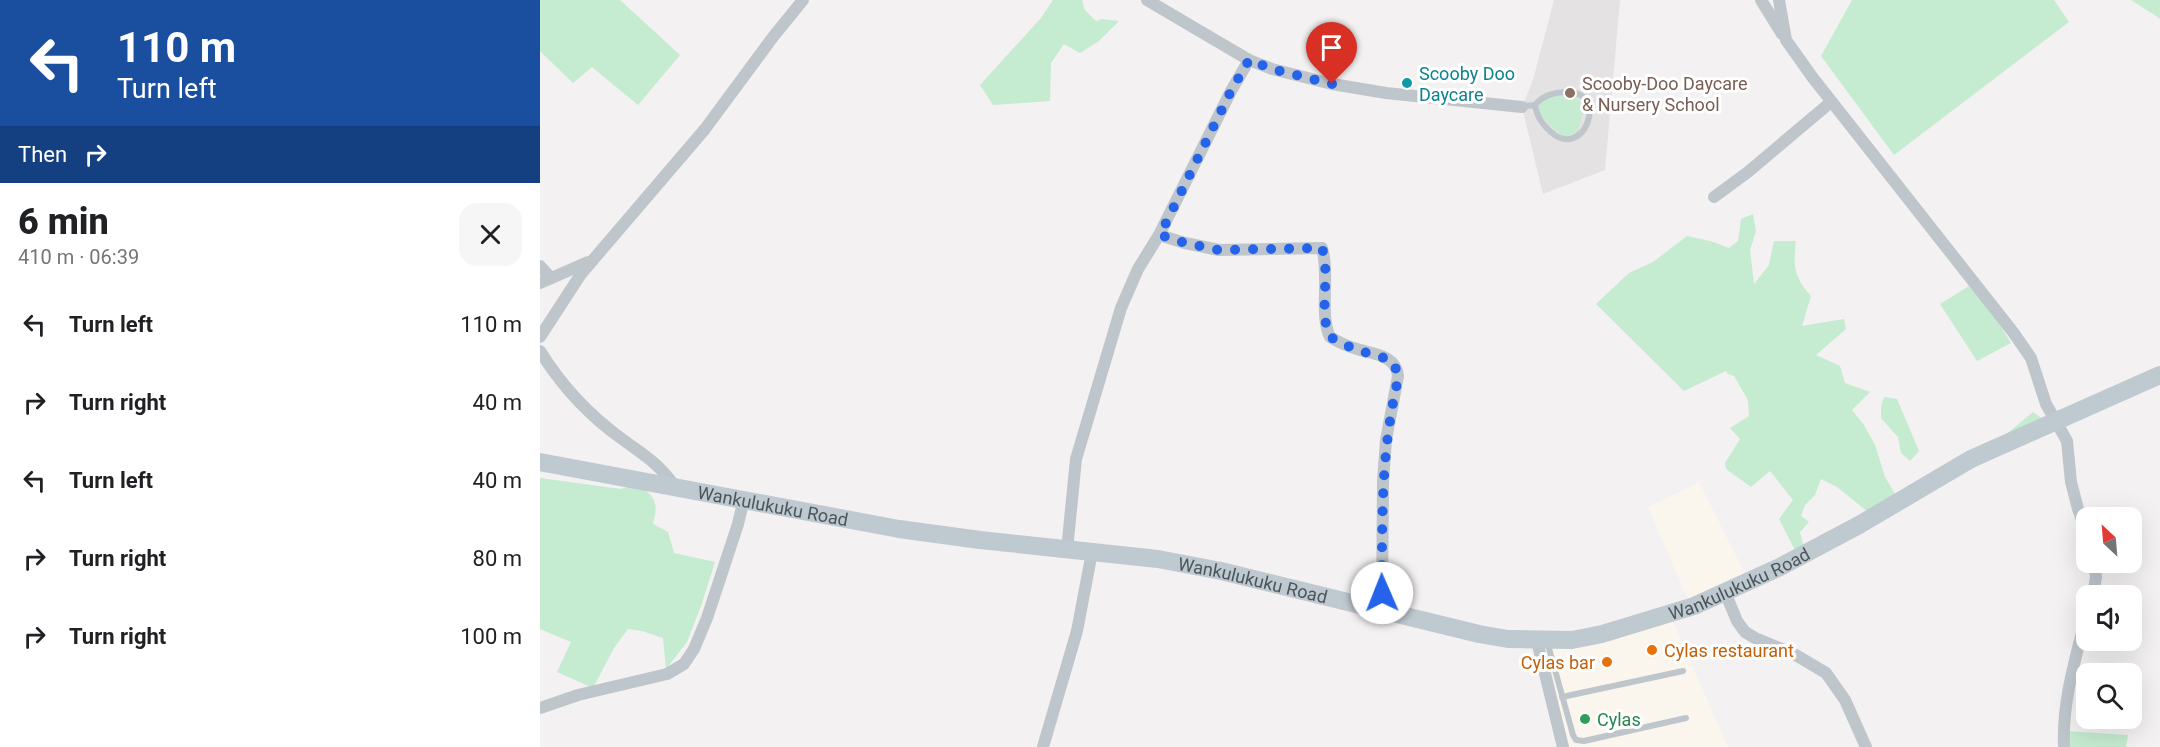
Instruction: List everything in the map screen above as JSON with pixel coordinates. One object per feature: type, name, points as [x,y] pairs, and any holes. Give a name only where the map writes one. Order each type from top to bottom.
[{"type":"main road","name":"Wankulukuku Road","points":[[540,462],[899,529],[1158,559],[1221,571],[1479,634],[1542,640],[1572,640],[1602,634],[1694,606],[1780,567],[1858,525],[1971,459],[2160,375]]},
{"type":"street","points":[[540,337],[592,260],[705,129],[803,0]]},
{"type":"street","points":[[1147,0],[1249,60],[1272,69],[1332,84],[1386,93],[1524,106]]},
{"type":"street","points":[[1761,0],[1786,40],[1831,102],[2013,332],[2031,358],[2046,404],[2067,441],[2071,482],[2077,507]]},
{"type":"street","points":[[1779,0],[1786,40]]},
{"type":"street","points":[[1066,550],[1076,459],[1127,290],[1160,235],[1231,91],[1249,60]]},
{"type":"street","points":[[1714,197],[1748,172],[1831,102]]},
{"type":"street","points":[[1160,235],[1218,250],[1322,248],[1326,272],[1326,320],[1330,337],[1354,349],[1391,360],[1396,368],[1398,376],[1386,440],[1383,481],[1382,610]]},
{"type":"street","points":[[540,266],[545,280],[592,260]]},
{"type":"street","points":[[540,351],[590,413],[663,469],[678,489]]},
{"type":"street","points":[[540,708],[578,695],[667,674],[684,664],[694,649],[707,618],[744,499]]},
{"type":"street","points":[[1043,747],[1077,632],[1092,552]]},
{"type":"street","points":[[1725,592],[1737,621],[1745,632],[1794,654],[1826,673],[1845,700],[1866,747]]},
{"type":"street","points":[[1542,640],[1563,747]]},
{"type":"street","points":[[2064,747],[2064,716],[2078,651]]},
{"type":"lane","points":[[1524,106],[1535,105],[1541,98],[1554,93],[1577,93],[1585,97],[1589,104],[1586,127],[1571,140],[1556,137],[1537,116],[1535,105]]},
{"type":"lane","points":[[1542,640],[1576,740],[1584,741],[1686,718]]},
{"type":"lane","points":[[1562,697],[1683,671]]},
{"type":"shaded area","name":"Scooby-Doo Daycare & Nursery School","points":[[1554,0],[1620,0],[1605,170],[1543,194],[1522,107],[1533,80]]},
{"type":"shaded area","points":[[1699,482],[1746,576],[1689,602],[1648,507]]},
{"type":"shaded area","points":[[1672,619],[1728,747],[1569,747],[1546,648]]},
{"type":"green space","points":[[540,0],[620,0],[680,55],[638,105],[592,67],[573,83],[540,51]]},
{"type":"green space","points":[[1053,0],[1082,0],[1085,10],[1096,21],[1102,19],[1119,21],[1099,41],[1080,53],[1064,44],[1051,63],[1050,101],[993,105],[980,85],[1041,18]]},
{"type":"green space","points":[[1852,0],[2054,0],[2069,22],[1894,155],[1821,56]]},
{"type":"green space","points":[[2131,0],[2160,0],[2160,19],[2159,18]]},
{"type":"green space","points":[[1566,95],[1577,99],[1584,108],[1577,134],[1565,137],[1544,119],[1539,108],[1547,98]]},
{"type":"green space","points":[[1753,214],[1756,231],[1750,250],[1754,284],[1769,265],[1774,241],[1796,241],[1796,271],[1801,283],[1811,296],[1802,326],[1844,319],[1846,329],[1816,355],[1840,366],[1845,383],[1870,392],[1852,410],[1875,445],[1885,477],[1897,497],[1868,512],[1837,487],[1821,479],[1815,495],[1805,505],[1801,516],[1809,522],[1800,532],[1804,548],[1795,550],[1779,519],[1793,500],[1770,471],[1751,487],[1726,469],[1725,463],[1740,439],[1730,428],[1749,416],[1748,400],[1734,376],[1726,371],[1684,391],[1596,304],[1629,273],[1653,262],[1687,236],[1729,248],[1738,241],[1741,219]]},
{"type":"green space","points":[[1969,286],[1992,312],[2011,343],[1977,361],[1940,304]]},
{"type":"green space","points":[[1884,397],[1897,399],[1919,451],[1910,461],[1901,453],[1898,437],[1881,418]]},
{"type":"green space","points":[[2033,412],[2043,419],[2004,436]]},
{"type":"green space","points":[[540,478],[621,489],[637,487],[642,489],[650,494],[655,504],[653,524],[668,532],[674,553],[715,562],[687,642],[666,669],[663,638],[628,629],[614,648],[593,688],[557,672],[571,642],[540,629]]},
{"type":"green space","points":[[2067,731],[2128,735],[2126,747],[2068,747]]},
{"type":"place","name":"Scooby Doo Daycare","points":[[1407,83]]},
{"type":"place","name":"Scooby-Doo Daycare & Nursery School","points":[[1570,93]]},
{"type":"place","name":"Cylas restaurant","points":[[1652,650]]},
{"type":"place","name":"Cylas bar","points":[[1607,662]]},
{"type":"place","name":"Cylas","points":[[1585,719]]},
{"type":"route","points":[[1332,84],[1272,69],[1249,60],[1231,91],[1160,235],[1218,250],[1322,248],[1326,272],[1326,314],[1330,337],[1354,349],[1391,360],[1398,372],[1386,440],[1383,481],[1382,593]]}]
